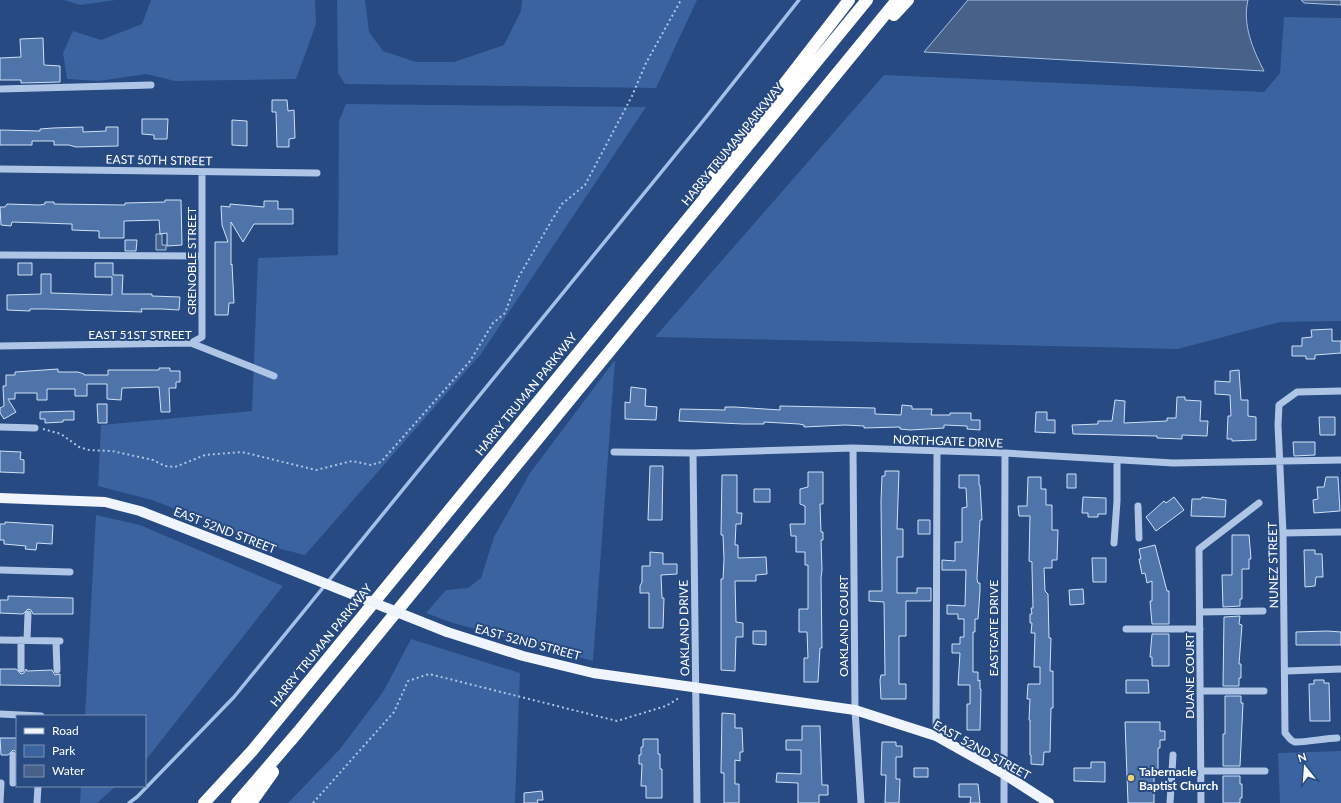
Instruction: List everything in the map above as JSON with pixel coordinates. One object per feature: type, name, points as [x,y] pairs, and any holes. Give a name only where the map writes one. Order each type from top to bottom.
[{"type":"highway","points":[[543,396],[849,0]]},
{"type":"highway","name":"HARRY TRUMAN PARKWAY","points":[[204,803],[257,746],[867,0]]},
{"type":"highway","points":[[237,803],[298,732],[828,86],[896,0]]},
{"type":"highway","points":[[828,86],[908,0]]},
{"type":"highway","points":[[250,803],[264,786],[298,732]]},
{"type":"main road","name":"EAST 52ND STREET","points":[[0,498],[105,502],[140,511],[447,632],[523,656],[593,672],[854,710],[936,736],[1004,774],[1049,803]]},
{"type":"street","points":[[0,89],[151,85]]},
{"type":"street","name":"EAST 50TH STREET","points":[[0,169],[317,173]]},
{"type":"street","name":"GRENOBLE STREET","points":[[191,343],[202,337],[202,172]]},
{"type":"street","points":[[0,255],[202,256]]},
{"type":"street","name":"EAST 51ST STREET","points":[[0,346],[191,343],[274,376]]},
{"type":"street","name":"NUNEZ STREET","points":[[1337,738],[1295,742],[1285,733],[1286,671],[1283,533],[1281,462],[1278,425],[1279,405],[1297,392],[1341,391]]},
{"type":"street","points":[[0,427],[35,428]]},
{"type":"street","name":"NORTHGATE DRIVE","points":[[614,452],[693,453],[854,448],[1005,453],[1173,463],[1341,460]]},
{"type":"street","name":"OAKLAND COURT","points":[[854,448],[854,710],[861,803]]},
{"type":"street","points":[[936,451],[936,736]]},
{"type":"street","name":"OAKLAND DRIVE","points":[[693,453],[697,803]]},
{"type":"street","name":"EASTGATE DRIVE","points":[[1004,803],[1005,453]]},
{"type":"street","points":[[1114,544],[1117,501],[1117,460]]},
{"type":"street","name":"DUANE COURT","points":[[1201,803],[1199,549],[1258,503]]},
{"type":"street","points":[[1138,506],[1139,538]]},
{"type":"street","points":[[1283,533],[1341,532]]},
{"type":"street","points":[[0,570],[70,572]]},
{"type":"street","points":[[1200,612],[1263,611]]},
{"type":"street","points":[[21,669],[28,614]]},
{"type":"street","points":[[1126,629],[1200,629]]},
{"type":"street","points":[[0,640],[58,641],[56,670]]},
{"type":"street","points":[[1286,671],[1341,669]]},
{"type":"street","points":[[1200,691],[1264,691]]},
{"type":"street","points":[[0,714],[20,715]]},
{"type":"street","points":[[0,803],[1,783],[15,783],[13,755]]},
{"type":"street","points":[[1170,803],[1173,755]]},
{"type":"street","points":[[1201,771],[1264,771]]},
{"type":"street","points":[[37,803],[38,787]]},
{"type":"path","points":[[35,428],[50,430],[61,434],[79,447],[89,450],[112,451],[175,467],[205,455],[242,452],[316,470],[352,460],[372,465],[381,462],[470,362],[492,323],[505,313],[518,278],[562,204],[586,185],[632,96],[646,63],[681,0]]},
{"type":"path","points":[[313,803],[394,712],[408,681],[429,674],[617,721],[666,706],[679,698]]},
{"type":"green space","points":[[64,0],[116,0],[80,5]]},
{"type":"green space","points":[[151,0],[315,0],[316,24],[296,79],[175,81],[146,74],[99,81],[67,79],[63,53],[73,31],[101,40],[142,24]]},
{"type":"green space","points":[[337,0],[365,0],[369,32],[383,51],[416,62],[454,62],[504,45],[521,11],[522,0],[697,0],[656,88],[345,84],[338,73]]},
{"type":"green space","points":[[1284,17],[1341,18],[1341,321],[1280,322],[1178,349],[655,337],[884,75],[1264,92],[1280,73]]},
{"type":"green space","points":[[346,104],[646,107],[481,354],[305,555],[281,549],[152,500],[98,486],[101,425],[252,411],[258,258],[338,255],[339,121]]},
{"type":"green space","points":[[615,360],[593,661],[453,623],[426,613],[446,590],[468,588],[481,578],[494,537],[530,473]]},
{"type":"green space","points":[[96,515],[140,525],[283,586],[146,760],[146,715],[85,715]]},
{"type":"green space","points":[[411,639],[520,673],[515,803],[288,803],[340,749],[383,692]]},
{"type":"green space","points":[[1341,751],[1341,803],[1280,803],[1278,753]]},
{"type":"green space","points":[[81,787],[115,787],[97,803],[80,803]]},
{"type":"water","points":[[968,0],[1248,0],[1246,18],[1250,37],[1264,71],[924,52]]},
{"type":"water","points":[[1301,0],[1341,0],[1341,5],[1304,3]]},
{"type":"water","points":[[156,234],[162,234],[162,245],[166,245],[166,250],[156,250]]},
{"type":"building","points":[[43,38],[44,65],[60,66],[60,82],[21,83],[21,80],[0,80],[0,58],[21,57],[20,39]]},
{"type":"building","points":[[272,100],[287,100],[288,111],[294,110],[295,138],[289,139],[289,147],[277,147],[276,112],[272,112]]},
{"type":"building","points":[[142,119],[168,119],[167,139],[154,139],[154,135],[142,134]]},
{"type":"building","points":[[232,120],[247,121],[247,146],[232,145]]},
{"type":"building","points":[[83,127],[83,132],[106,131],[106,127],[118,127],[118,146],[76,147],[69,145],[54,145],[54,141],[32,141],[32,145],[0,145],[0,130],[40,131],[40,129]]},
{"type":"building","points":[[165,200],[181,200],[182,245],[167,246],[167,233],[160,234],[159,220],[124,221],[124,238],[99,238],[99,231],[72,230],[72,224],[12,222],[11,226],[1,225],[0,207],[5,207],[7,204],[40,205],[45,204],[45,202],[54,202],[54,204],[125,205],[125,203],[165,202]]},
{"type":"building","points":[[264,201],[278,201],[278,209],[293,209],[293,224],[254,224],[243,242],[231,222],[231,265],[232,264],[234,303],[229,303],[228,315],[215,315],[215,242],[228,242],[222,225],[221,206],[230,207],[230,204],[264,207]]},
{"type":"building","points":[[125,240],[137,240],[136,251],[125,251]]},
{"type":"building","points":[[18,263],[32,263],[32,275],[18,275]]},
{"type":"building","points":[[95,263],[113,263],[113,275],[123,275],[122,294],[152,294],[152,296],[180,297],[179,310],[141,309],[142,312],[47,309],[30,309],[30,311],[7,310],[7,295],[41,294],[41,274],[51,274],[51,293],[112,295],[112,277],[95,277]]},
{"type":"building","points":[[1332,329],[1332,341],[1341,341],[1341,353],[1315,355],[1315,359],[1306,359],[1306,356],[1292,356],[1292,346],[1302,346],[1302,338],[1312,337],[1311,330]]},
{"type":"building","points":[[159,368],[170,368],[170,371],[180,371],[180,382],[176,382],[176,388],[169,388],[170,412],[161,412],[159,387],[122,388],[121,400],[107,399],[107,384],[87,384],[87,396],[75,396],[75,389],[47,389],[47,400],[37,400],[37,393],[15,393],[15,399],[8,399],[16,412],[4,419],[0,413],[0,408],[4,406],[3,386],[6,386],[6,375],[15,375],[15,372],[58,369],[58,372],[78,372],[84,375],[108,375],[108,370],[159,370]]},
{"type":"building","points":[[1239,370],[1241,400],[1248,400],[1248,416],[1256,417],[1256,440],[1232,441],[1232,439],[1227,439],[1228,416],[1231,416],[1230,395],[1215,394],[1215,381],[1230,382],[1230,371]]},
{"type":"building","points":[[631,387],[646,389],[645,406],[657,407],[656,420],[625,419],[625,402],[630,403]]},
{"type":"building","points":[[1177,397],[1185,397],[1185,400],[1201,401],[1200,421],[1208,421],[1207,436],[1182,435],[1182,439],[1157,438],[1157,436],[1073,434],[1072,425],[1098,424],[1098,421],[1112,421],[1115,400],[1125,401],[1124,423],[1167,421],[1167,418],[1176,418]]},
{"type":"building","points":[[97,404],[107,404],[107,423],[98,423]]},
{"type":"building","points":[[902,405],[912,406],[912,409],[932,409],[931,415],[971,413],[971,420],[980,420],[980,430],[967,429],[967,426],[944,425],[944,428],[910,430],[900,429],[900,427],[864,428],[864,426],[845,425],[804,427],[804,425],[799,424],[764,422],[764,424],[743,424],[679,421],[680,409],[725,410],[725,407],[735,407],[780,410],[780,406],[875,408],[875,414],[901,415]]},
{"type":"building","points":[[74,411],[74,420],[45,423],[45,419],[40,419],[40,412]]},
{"type":"building","points":[[1036,412],[1047,412],[1047,420],[1055,420],[1055,433],[1035,432]]},
{"type":"building","points":[[1319,417],[1335,417],[1335,435],[1320,435]]},
{"type":"building","points":[[1293,442],[1315,442],[1315,455],[1294,456]]},
{"type":"building","points":[[0,451],[21,452],[20,459],[24,460],[24,473],[0,472]]},
{"type":"building","points":[[650,466],[663,466],[662,520],[648,520]]},
{"type":"building","points":[[885,471],[899,471],[897,529],[903,529],[903,557],[897,557],[897,593],[917,593],[917,588],[931,588],[931,601],[906,601],[906,636],[899,636],[899,684],[906,684],[906,699],[881,699],[880,680],[881,675],[885,675],[884,602],[869,601],[869,591],[882,591],[881,501],[882,476],[885,476]]},
{"type":"building","points":[[808,472],[823,472],[823,504],[820,504],[821,532],[823,532],[823,540],[821,540],[822,648],[820,648],[818,682],[804,682],[804,658],[808,658],[807,632],[799,632],[799,609],[808,609],[808,565],[805,565],[805,552],[796,552],[796,536],[791,536],[790,524],[805,524],[805,506],[800,504],[800,489],[808,487]]},
{"type":"building","points":[[1067,474],[1076,474],[1076,488],[1067,488]]},
{"type":"building","points":[[722,475],[737,475],[737,513],[742,513],[741,524],[736,524],[735,545],[738,545],[738,558],[766,557],[767,574],[756,575],[756,581],[735,581],[736,622],[743,623],[743,637],[736,637],[735,671],[721,670],[721,579],[723,579],[724,559],[723,535],[721,535]]},
{"type":"building","points":[[959,475],[979,475],[980,485],[982,520],[980,520],[977,579],[978,583],[980,583],[980,591],[978,619],[975,619],[975,632],[973,632],[973,672],[978,672],[978,681],[980,680],[980,730],[967,730],[967,704],[970,704],[970,685],[958,685],[960,653],[952,653],[952,644],[960,644],[960,637],[964,637],[964,619],[958,619],[958,614],[947,614],[947,605],[965,606],[966,570],[942,570],[942,560],[955,561],[955,542],[962,542],[962,508],[967,507],[966,488],[959,488]]},
{"type":"building","points":[[1028,477],[1041,477],[1041,489],[1046,489],[1046,505],[1052,505],[1052,530],[1058,530],[1057,560],[1052,560],[1052,568],[1044,568],[1045,591],[1048,594],[1049,638],[1051,638],[1050,671],[1053,671],[1053,708],[1051,708],[1050,752],[1044,752],[1043,765],[1031,764],[1029,720],[1030,699],[1027,699],[1028,684],[1040,684],[1040,667],[1034,667],[1035,633],[1031,633],[1032,623],[1030,623],[1030,614],[1032,614],[1031,608],[1033,608],[1032,562],[1029,561],[1030,516],[1019,516],[1018,506],[1027,506]]},
{"type":"building","points":[[1326,477],[1338,477],[1340,511],[1314,513],[1313,500],[1318,499],[1317,487],[1324,487]]},
{"type":"building","points":[[754,489],[770,489],[770,502],[754,502]]},
{"type":"building","points":[[1083,497],[1106,498],[1106,514],[1098,514],[1098,517],[1088,517],[1088,513],[1082,513]]},
{"type":"building","points":[[1174,497],[1184,510],[1156,531],[1146,517],[1164,501],[1166,503]]},
{"type":"building","points":[[1202,497],[1226,500],[1225,517],[1191,516],[1192,499],[1201,499]]},
{"type":"building","points":[[918,520],[930,520],[930,534],[918,534]]},
{"type":"building","points":[[5,522],[53,525],[52,544],[37,543],[36,550],[25,549],[26,546],[4,544],[4,540],[0,540],[0,524],[5,524]]},
{"type":"building","points":[[1232,535],[1249,535],[1251,559],[1249,559],[1249,569],[1242,569],[1242,599],[1240,599],[1240,606],[1223,607],[1222,575],[1232,575]]},
{"type":"building","points":[[1155,545],[1167,591],[1169,591],[1169,624],[1152,624],[1150,601],[1152,601],[1152,581],[1147,583],[1145,573],[1142,574],[1139,559],[1141,559],[1139,549]]},
{"type":"building","points":[[1304,550],[1315,550],[1315,554],[1322,554],[1323,577],[1316,577],[1315,586],[1305,587]]},
{"type":"building","points":[[650,552],[663,553],[663,564],[677,564],[677,574],[661,575],[662,598],[664,598],[663,628],[649,628],[649,593],[640,593],[642,566],[650,566]]},
{"type":"building","points":[[1092,558],[1106,558],[1106,582],[1093,582]]},
{"type":"building","points":[[1083,589],[1084,604],[1070,605],[1069,590]]},
{"type":"building","points":[[8,596],[73,598],[73,614],[33,614],[31,610],[28,609],[23,614],[0,613],[0,600],[8,600]]},
{"type":"building","points":[[1240,616],[1239,624],[1242,625],[1239,664],[1241,664],[1241,678],[1239,678],[1239,686],[1223,686],[1224,617]]},
{"type":"building","points":[[753,631],[766,631],[766,645],[753,644]]},
{"type":"building","points":[[1296,632],[1341,632],[1341,645],[1296,645]]},
{"type":"building","points":[[1152,634],[1169,634],[1169,666],[1152,666],[1152,657],[1150,657]]},
{"type":"building","points":[[0,669],[16,669],[21,674],[24,673],[26,669],[27,671],[52,670],[55,675],[60,674],[60,686],[0,685]]},
{"type":"building","points":[[1126,680],[1148,680],[1149,693],[1126,693]]},
{"type":"building","points":[[1314,680],[1324,680],[1324,683],[1329,683],[1330,721],[1310,721],[1309,684],[1314,684]]},
{"type":"building","points":[[1225,696],[1241,696],[1241,703],[1243,703],[1240,766],[1223,766]]},
{"type":"building","points":[[722,713],[735,714],[735,728],[742,728],[743,752],[740,752],[740,761],[735,760],[735,784],[739,784],[739,803],[724,803],[724,773],[721,773]]},
{"type":"building","points":[[1125,722],[1160,722],[1160,731],[1165,731],[1165,740],[1160,740],[1160,748],[1158,748],[1158,776],[1154,776],[1154,803],[1128,803]]},
{"type":"building","points":[[802,726],[820,726],[822,785],[828,785],[828,795],[819,795],[819,803],[798,803],[798,783],[776,782],[777,773],[801,774],[801,750],[786,750],[786,740],[802,740]]},
{"type":"building","points":[[0,738],[16,738],[16,752],[13,750],[8,755],[1,755]]},
{"type":"building","points":[[643,739],[658,739],[660,769],[662,769],[662,798],[646,798],[646,786],[641,786],[642,764],[639,764],[639,755],[641,755],[641,747],[643,747]]},
{"type":"building","points":[[882,742],[896,742],[896,746],[902,746],[902,757],[896,757],[896,779],[900,779],[899,803],[885,803],[886,775],[881,775]]},
{"type":"building","points":[[1091,762],[1105,762],[1105,782],[1074,781],[1074,768],[1091,768]]},
{"type":"building","points":[[914,768],[928,768],[928,777],[914,777]]},
{"type":"building","points":[[1223,776],[1240,776],[1240,784],[1242,784],[1242,798],[1240,798],[1240,803],[1223,803]]},
{"type":"building","points":[[959,784],[978,784],[980,803],[970,803],[971,797],[959,797]]},
{"type":"building","points":[[542,791],[543,800],[537,800],[538,803],[524,803],[524,793]]},
{"type":"waterway","points":[[129,803],[137,797],[234,697],[707,116],[799,0]]},
{"type":"place","name":"Tabernacle Baptist Church","points":[[1131,778]]}]
